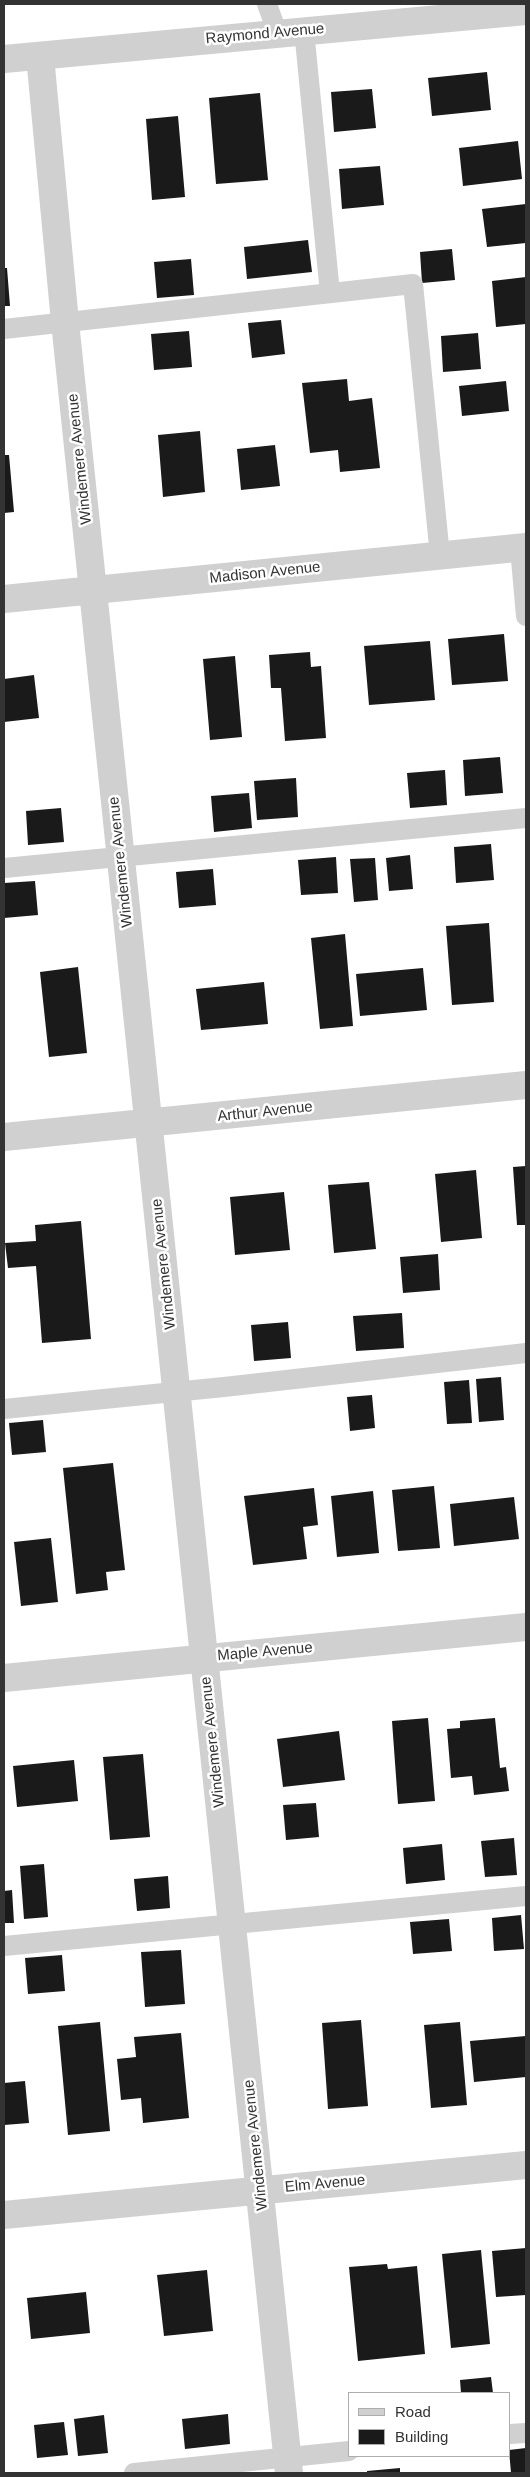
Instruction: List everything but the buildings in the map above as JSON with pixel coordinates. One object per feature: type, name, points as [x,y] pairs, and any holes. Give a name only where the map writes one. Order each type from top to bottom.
[{"type":"street","name":"Raymond Avenue","points":[[4,59],[277,32],[526,11]]},
{"type":"street","name":"Windemere Avenue","points":[[40,56],[65,322],[288,2466]]},
{"type":"street","name":"Madison Avenue","points":[[4,599],[523,547]]},
{"type":"street","name":"Arthur Avenue","points":[[4,1137],[526,1085]]},
{"type":"street","name":"Maple Avenue","points":[[4,1678],[526,1627]]},
{"type":"street","name":"Elm Avenue","points":[[4,2216],[526,2165]]},
{"type":"lane","points":[[267,4],[277,32]]},
{"type":"lane","points":[[304,30],[330,293]]},
{"type":"lane","points":[[4,329],[412,284],[440,556]]},
{"type":"lane","points":[[523,547],[526,616]]},
{"type":"lane","points":[[4,868],[526,818]]},
{"type":"lane","points":[[4,1409],[177,1392],[526,1353]]},
{"type":"lane","points":[[4,1946],[526,1896]]},
{"type":"lane","points":[[510,2434],[526,2433]]},
{"type":"lane","points":[[134,2473],[288,2466],[348,2452]]}]
